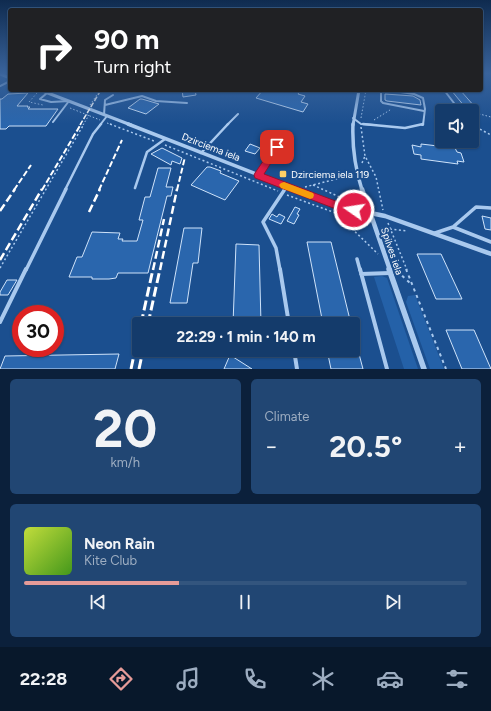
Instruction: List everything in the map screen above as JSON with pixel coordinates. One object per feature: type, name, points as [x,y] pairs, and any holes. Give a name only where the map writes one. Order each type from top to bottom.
[{"type":"street","name":"Dzirciema iela","points":[[47,92],[341,207],[385,216],[491,254]]},
{"type":"street","name":"Spilves iela","points":[[359,92],[352,127],[356,172],[373,227],[424,369]]},
{"type":"lane","points":[[47,92],[40,99],[58,102],[69,101]]},
{"type":"lane","points":[[381,92],[381,101],[390,105],[424,111]]},
{"type":"lane","points":[[352,127],[361,124],[405,128],[414,128],[423,125],[425,119],[423,98],[421,96],[398,92]]},
{"type":"lane","points":[[446,92],[455,104]]},
{"type":"lane","points":[[0,322],[93,134],[106,116],[105,105],[107,98],[113,95]]},
{"type":"lane","points":[[105,105],[142,96],[156,101],[186,103]]},
{"type":"lane","points":[[53,122],[69,101]]},
{"type":"lane","points":[[201,153],[238,114]]},
{"type":"lane","points":[[353,118],[361,124]]},
{"type":"lane","points":[[135,188],[147,152],[165,139]]},
{"type":"lane","points":[[258,175],[277,147]]},
{"type":"lane","points":[[287,186],[263,222],[276,248],[288,317]]},
{"type":"lane","points":[[435,233],[453,227],[476,207],[491,208]]},
{"type":"lane","points":[[453,227],[491,242]]},
{"type":"lane","points":[[357,260],[387,369]]},
{"type":"lane","points":[[361,274],[390,273]]},
{"type":"lane","points":[[295,357],[297,369]]},
{"type":"path","points":[[88,109],[99,92]]},
{"type":"path","points":[[366,92],[361,124],[361,136],[365,156],[376,177],[385,216],[446,369]]},
{"type":"path","points":[[372,121],[390,110],[390,105]]},
{"type":"path","points":[[479,114],[491,117]]},
{"type":"path","points":[[0,268],[89,115]]},
{"type":"path","points":[[103,121],[338,215],[373,227],[413,231]]},
{"type":"path","points":[[479,129],[491,135]]},
{"type":"path","points":[[295,190],[348,176],[359,169],[365,156]]},
{"type":"path","points":[[313,185],[357,206]]},
{"type":"path","points":[[338,215],[385,261]]},
{"type":"path","points":[[396,271],[413,286]]},
{"type":"shaded area","points":[[382,276],[387,278],[418,369],[404,369],[374,277]]},
{"type":"shaded area","points":[[415,295],[444,369],[430,369],[406,302],[408,296]]},
{"type":"building","points":[[182,92],[195,92],[196,95],[183,97]]},
{"type":"building","points":[[261,92],[300,92],[298,94],[305,96],[301,102],[308,104],[303,112],[256,98]]},
{"type":"building","points":[[453,92],[462,92],[472,104],[463,104]]},
{"type":"building","points":[[28,93],[17,106],[28,106],[27,107],[30,107],[28,109],[58,109],[46,126],[9,126],[6,129],[0,129],[0,99],[8,94]]},
{"type":"building","points":[[385,94],[413,96],[420,100],[421,105],[387,101],[385,100]]},
{"type":"building","points":[[140,99],[159,104],[146,114],[128,108]]},
{"type":"building","points":[[250,144],[260,148],[255,154],[245,151]]},
{"type":"building","points":[[421,144],[435,146],[435,148],[455,148],[457,152],[461,153],[464,162],[457,161],[458,164],[421,159],[421,155],[414,154],[412,145],[421,147]]},
{"type":"building","points":[[162,148],[182,158],[180,164],[172,161],[171,165],[151,154]]},
{"type":"building","points":[[207,167],[221,171],[220,173],[239,181],[225,200],[191,185]]},
{"type":"building","points":[[158,168],[171,168],[166,187],[173,187],[171,196],[167,196],[148,273],[118,273],[116,278],[109,279],[69,277],[77,257],[82,257],[92,232],[120,233],[118,239],[123,239],[122,241],[137,241],[143,220],[139,220],[145,197],[150,197]]},
{"type":"building","points":[[295,207],[300,209],[297,214],[299,215],[294,224],[287,221]]},
{"type":"building","points":[[272,214],[277,217],[279,214],[285,217],[281,224],[269,219]]},
{"type":"building","points":[[482,216],[491,218],[491,230],[485,229]]},
{"type":"building","points":[[184,228],[202,228],[198,263],[193,263],[187,303],[170,303]]},
{"type":"building","points":[[307,242],[331,242],[349,317],[322,317]]},
{"type":"building","points":[[236,244],[259,245],[261,317],[233,317]]},
{"type":"building","points":[[417,254],[441,254],[462,299],[436,299]]},
{"type":"building","points":[[7,280],[17,280],[8,295],[0,295],[0,292]]},
{"type":"building","points":[[446,330],[474,330],[491,369],[462,369]]},
{"type":"building","points":[[119,354],[115,369],[0,369],[5,356],[64,357],[64,355]]},
{"type":"building","points":[[229,357],[233,357],[252,369],[224,369]]},
{"type":"building","points":[[328,357],[360,357],[363,369],[331,369]]},
{"type":"railway","points":[[80,125],[100,92]]},
{"type":"railway","points":[[42,190],[81,124]]},
{"type":"railway","points":[[99,190],[122,140]]},
{"type":"railway","points":[[177,190],[185,157]]},
{"type":"railway","points":[[14,190],[31,165]]},
{"type":"railway","points":[[0,211],[15,189]]},
{"type":"railway","points":[[0,260],[42,189]]},
{"type":"railway","points":[[89,212],[100,189]]},
{"type":"railway","points":[[160,270],[177,189]]},
{"type":"railway","points":[[153,270],[164,219]]},
{"type":"railway","points":[[143,317],[153,269]]},
{"type":"railway","points":[[150,317],[160,269]]},
{"type":"railway","points":[[131,369],[134,357]]},
{"type":"railway","points":[[139,369],[142,357]]},
{"type":"slow traffic","points":[[284,185],[310,195]]},
{"type":"place","name":"Dzirciema iela 119","points":[[283,174]]},
{"type":"route","points":[[277,147],[258,175],[341,207],[354,210]]}]
